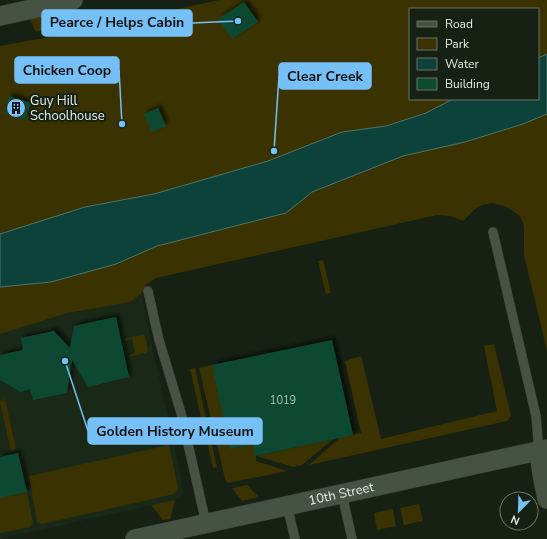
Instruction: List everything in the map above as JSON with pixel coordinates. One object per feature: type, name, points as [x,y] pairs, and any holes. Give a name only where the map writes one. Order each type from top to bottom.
[{"type":"street","points":[[0,16],[73,0]]},
{"type":"street","points":[[543,450],[542,474],[547,499]]},
{"type":"street","name":"10th Street","points":[[135,539],[208,531],[287,505],[543,450]]},
{"type":"lane","points":[[493,232],[543,450]]},
{"type":"lane","points":[[148,291],[159,340],[181,413],[208,531]]},
{"type":"lane","points":[[342,494],[352,539]]},
{"type":"lane","points":[[287,505],[295,539]]},
{"type":"shaded area","points":[[141,294],[183,487],[183,494],[175,500],[0,539],[0,334],[68,313],[130,302]]},
{"type":"green space","points":[[219,0],[547,0],[547,351],[524,255],[524,226],[520,216],[507,207],[492,203],[482,205],[475,209],[463,221],[450,216],[437,215],[156,278],[146,285],[141,294],[130,302],[68,313],[0,334],[0,46],[55,36]]},
{"type":"green space","points":[[53,14],[58,19],[60,26],[36,32],[30,19]]},
{"type":"green space","points":[[323,260],[331,293],[326,294],[318,261]]},
{"type":"green space","points":[[142,335],[145,336],[148,350],[146,353],[128,357],[128,355],[135,353],[132,339],[125,341],[124,339]]},
{"type":"green space","points":[[494,344],[511,416],[507,421],[309,465],[341,437],[361,433],[345,361],[361,356],[381,439],[497,411],[484,346]]},
{"type":"green space","points":[[212,365],[253,444],[256,461],[287,471],[228,483],[225,479],[199,368]]},
{"type":"green space","points":[[195,368],[217,467],[213,468],[190,369]]},
{"type":"green space","points":[[5,399],[16,449],[11,451],[0,403],[0,401]]},
{"type":"green space","points":[[333,439],[302,465],[293,467],[256,456]]},
{"type":"green space","points":[[169,445],[178,488],[174,494],[42,524],[37,522],[29,476]]},
{"type":"green space","points":[[247,485],[259,497],[242,501],[232,488]]},
{"type":"green space","points":[[27,492],[33,523],[30,527],[0,533],[0,498]]},
{"type":"green space","points":[[175,500],[170,519],[163,520],[151,505]]},
{"type":"green space","points":[[419,504],[423,521],[404,525],[400,508]]},
{"type":"green space","points":[[393,509],[396,526],[377,530],[374,513]]},
{"type":"water","points":[[547,54],[547,114],[523,124],[465,142],[403,156],[312,192],[286,213],[157,246],[116,264],[51,282],[0,287],[0,234],[85,207],[154,194],[268,161],[342,132],[386,126],[426,113],[451,100],[539,100],[539,58]]},
{"type":"building","points":[[244,2],[258,22],[232,39],[218,19]]},
{"type":"building","name":"Guy Hill Schoolhouse","points":[[9,96],[31,103],[25,120],[4,113]]},
{"type":"building","points":[[158,108],[166,126],[152,132],[144,114]]},
{"type":"building","points":[[116,317],[129,377],[88,387],[72,360],[67,393],[33,400],[30,389],[21,392],[0,380],[0,355],[23,350],[21,338],[54,331],[70,348],[74,326]]},
{"type":"building","points":[[332,340],[353,435],[255,456],[253,444],[230,449],[212,365]]},
{"type":"building","points":[[18,453],[27,492],[0,498],[0,457]]},
{"type":"place","name":"Pearce / Helps Cabin","points":[[238,21]]},
{"type":"place","name":"Guy Hill Schoolhouse","points":[[16,108]]},
{"type":"place","name":"Chicken Coop","points":[[122,124]]},
{"type":"place","name":"Clear Creek","points":[[274,151]]},
{"type":"place","name":"Golden History Museum","points":[[65,361]]}]
